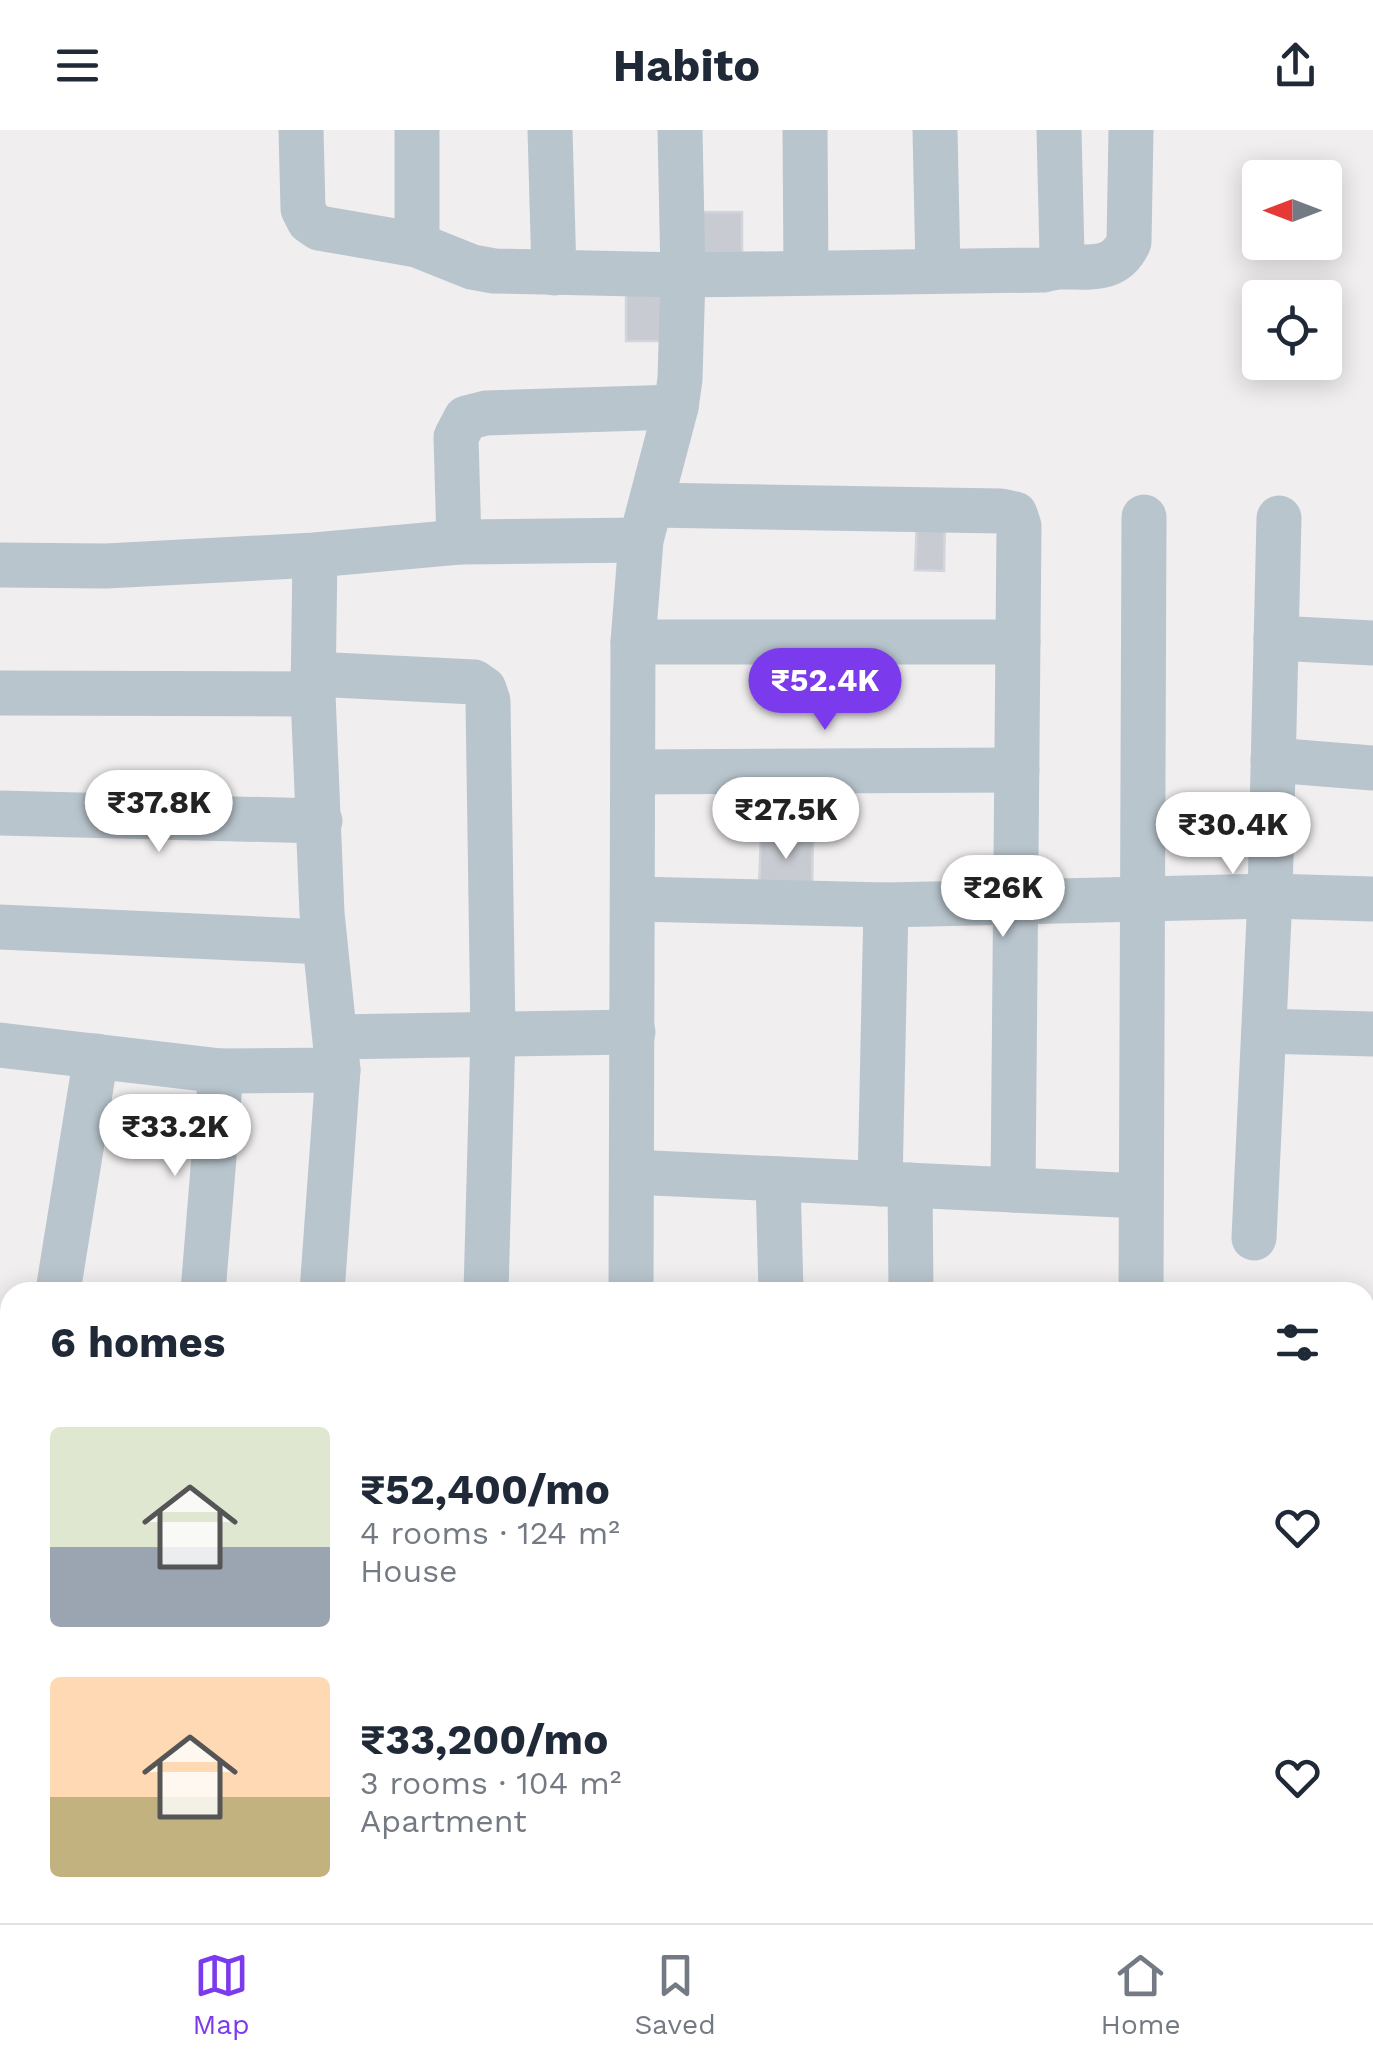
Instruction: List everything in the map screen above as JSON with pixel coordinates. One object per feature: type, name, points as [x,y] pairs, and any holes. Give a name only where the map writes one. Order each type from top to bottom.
[{"type":"street","points":[[301,130],[303,209],[309,221],[319,228],[417,245],[494,272],[683,276],[1043,270],[1108,265],[1122,257],[1129,242],[1131,130]]},
{"type":"street","points":[[416,130],[417,245]]},
{"type":"street","points":[[550,130],[554,274]]},
{"type":"street","points":[[631,1282],[633,642],[646,522],[680,379],[680,130]]},
{"type":"street","points":[[805,130],[806,273]]},
{"type":"street","points":[[935,130],[938,270]]},
{"type":"street","points":[[1056,267],[1062,255],[1059,130]]},
{"type":"street","points":[[460,542],[456,437],[466,418],[486,413],[676,407]]},
{"type":"street","points":[[0,565],[106,566],[315,555],[646,522],[1002,511],[1015,514],[1019,526],[1013,1190]]},
{"type":"street","points":[[1141,1282],[1144,517]]},
{"type":"street","points":[[1254,1238],[1270,896],[1279,518]]},
{"type":"street","points":[[315,555],[313,684],[324,942],[337,1054],[323,1282]]},
{"type":"street","points":[[1276,638],[1373,642]]},
{"type":"street","points":[[633,642],[1018,642]]},
{"type":"street","points":[[0,694],[474,682],[484,689],[488,701],[494,1034],[486,1282]]},
{"type":"street","points":[[1273,760],[1373,768]]},
{"type":"street","points":[[634,772],[1016,770]]},
{"type":"street","points":[[0,814],[320,821]]},
{"type":"street","points":[[634,899],[886,905],[1270,896],[1373,899]]},
{"type":"street","points":[[886,905],[895,1184],[910,1282]]},
{"type":"street","points":[[0,927],[324,942]]},
{"type":"street","points":[[1264,1031],[1373,1034]]},
{"type":"street","points":[[0,1044],[221,1071],[494,1034],[633,1032]]},
{"type":"street","points":[[59,1282],[96,1056]]},
{"type":"street","points":[[204,1282],[221,1071]]},
{"type":"street","points":[[632,1172],[1141,1196]]},
{"type":"street","points":[[778,1179],[781,1282]]},
{"type":"building","points":[[696,212],[742,212],[742,254],[696,254]]},
{"type":"building","points":[[626,294],[665,294],[665,341],[626,341]]},
{"type":"building","points":[[917,518],[945,518],[944,571],[915,570]]},
{"type":"building","points":[[761,836],[813,837],[812,888],[759,887]]}]
